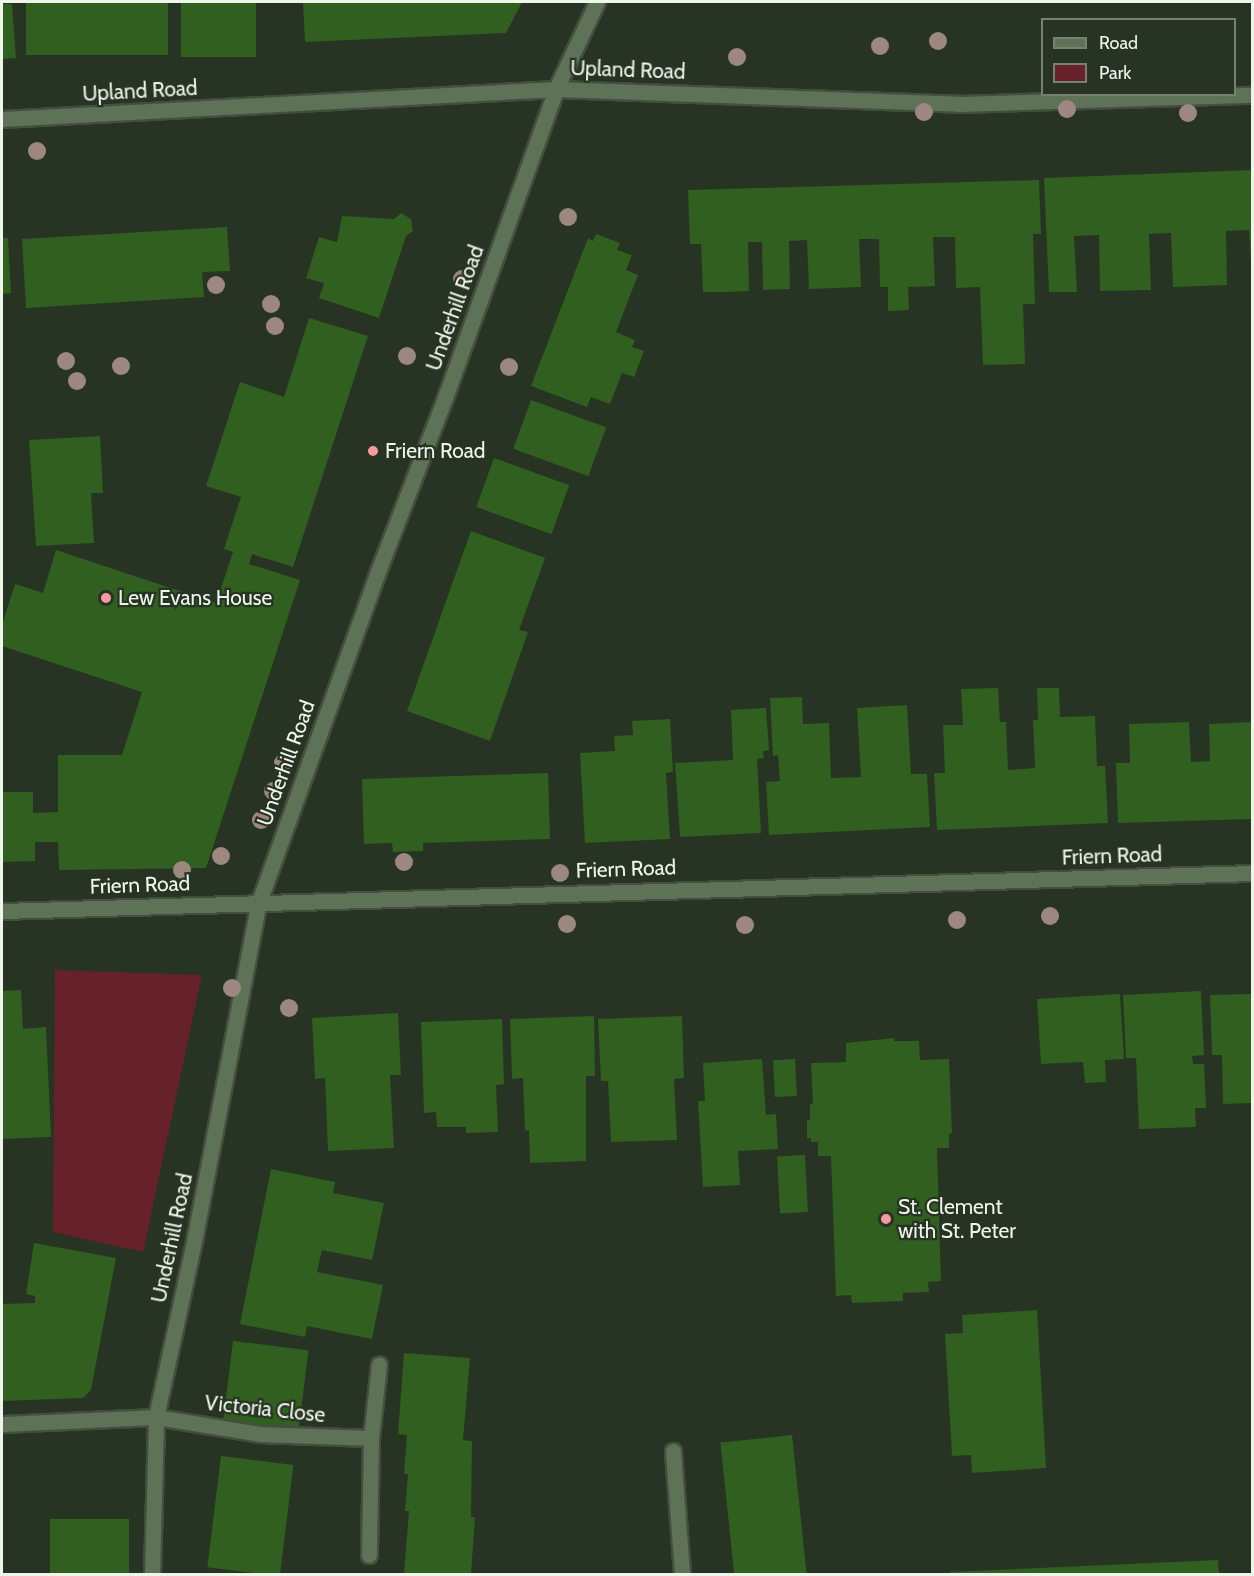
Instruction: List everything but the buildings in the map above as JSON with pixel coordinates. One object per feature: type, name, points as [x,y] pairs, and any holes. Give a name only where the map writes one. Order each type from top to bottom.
[{"type":"street","name":"Underhill Road","points":[[152,1575],[156,1417],[195,1236],[259,902],[556,89],[597,2]]},
{"type":"street","name":"Upland Road","points":[[2,119],[556,89],[959,104],[1219,96]]},
{"type":"street","name":"Upland Road","points":[[1236,95],[1252,95]]},
{"type":"street","name":"Friern Road","points":[[2,911],[1252,873]]},
{"type":"street","points":[[369,1555],[371,1438],[379,1364]]},
{"type":"street","name":"Victoria Close","points":[[2,1424],[156,1417],[260,1434],[371,1438]]},
{"type":"street","points":[[673,1451],[682,1575]]},
{"type":"green space","points":[[55,970],[202,975],[143,1252],[53,1232]]},
{"type":"place","name":"Friern Road","points":[[373,451]]},
{"type":"place","name":"Lew Evans House","points":[[106,598]]},
{"type":"place","name":"St. Clement with St. Peter","points":[[886,1219]]}]
